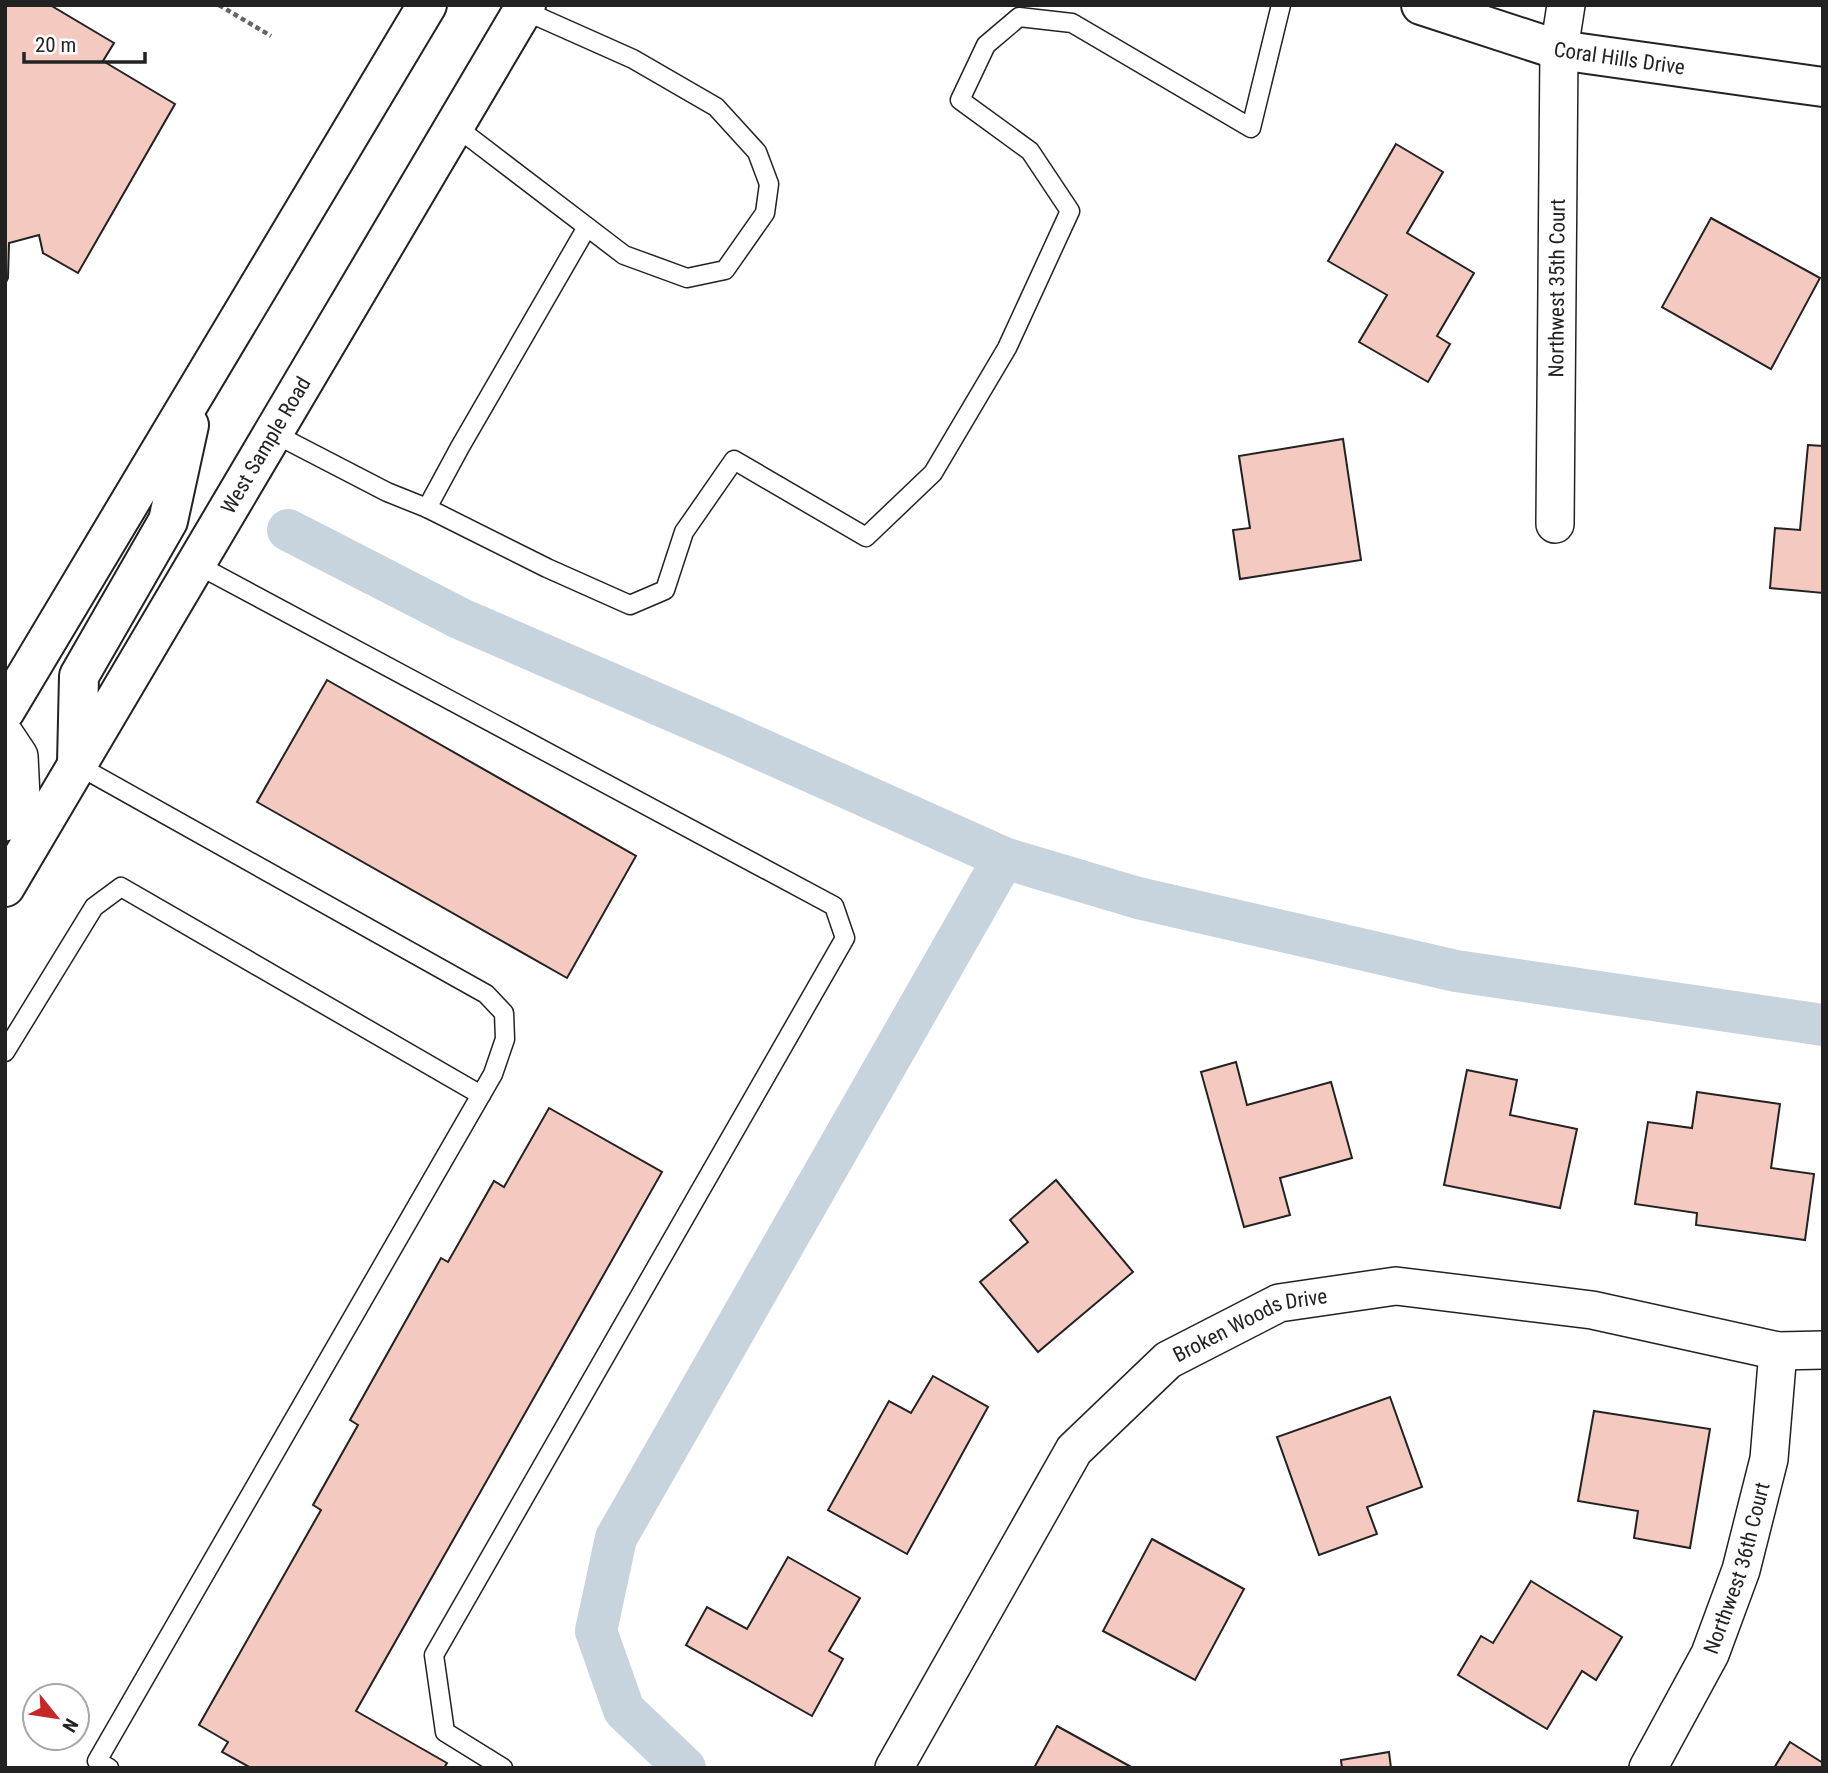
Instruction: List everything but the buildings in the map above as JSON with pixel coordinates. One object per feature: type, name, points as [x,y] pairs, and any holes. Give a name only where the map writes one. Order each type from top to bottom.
[{"type":"main road","points":[[5,711],[427,5]]},
{"type":"main road","name":"Coral Hills Drive","points":[[1421,5],[1559,50],[1823,87]]},
{"type":"main road","name":"West Sample Road","points":[[5,887],[525,8]]},
{"type":"main road","points":[[77,765],[79,676],[168,521],[196,393]]},
{"type":"street","name":"Northwest 35th Court","points":[[1555,524],[1559,50],[1566,5]]},
{"type":"street","points":[[5,736],[19,756],[21,797],[5,822]]},
{"type":"street","name":"Broken Woods Drive","points":[[894,1768],[1074,1450],[1168,1360],[1279,1303],[1396,1286],[1592,1310],[1778,1350],[1823,1350]]},
{"type":"street","name":"Northwest 36th Court","points":[[1648,1768],[1710,1654],[1741,1570],[1769,1460],[1778,1350]]},
{"type":"lane","points":[[273,433],[387,492],[427,508],[547,568],[630,605],[665,590],[684,533],[734,460],[866,537],[933,473],[1007,348],[1070,211],[1030,150],[960,100],[986,45],[1019,17],[1072,23],[1251,128],[1281,5]]},
{"type":"lane","points":[[455,126],[624,255],[687,278],[725,270],[765,213],[769,184],[757,152],[716,107],[633,59],[525,8]]},
{"type":"lane","points":[[427,508],[587,227]]},
{"type":"lane","points":[[196,564],[834,906],[845,937],[434,1655],[445,1732],[503,1768]]},
{"type":"lane","points":[[77,765],[486,994],[503,1013],[505,1039],[493,1074],[100,1765]]},
{"type":"lane","points":[[5,1052],[94,907],[121,887],[481,1095]]},
{"type":"path","points":[[219,5],[271,36]]},
{"type":"waterway","points":[[288,530],[461,619],[1004,858],[1138,898],[1456,971],[1823,1025]]},
{"type":"waterway","points":[[685,1768],[624,1710],[596,1631],[616,1538],[1004,858]]}]
